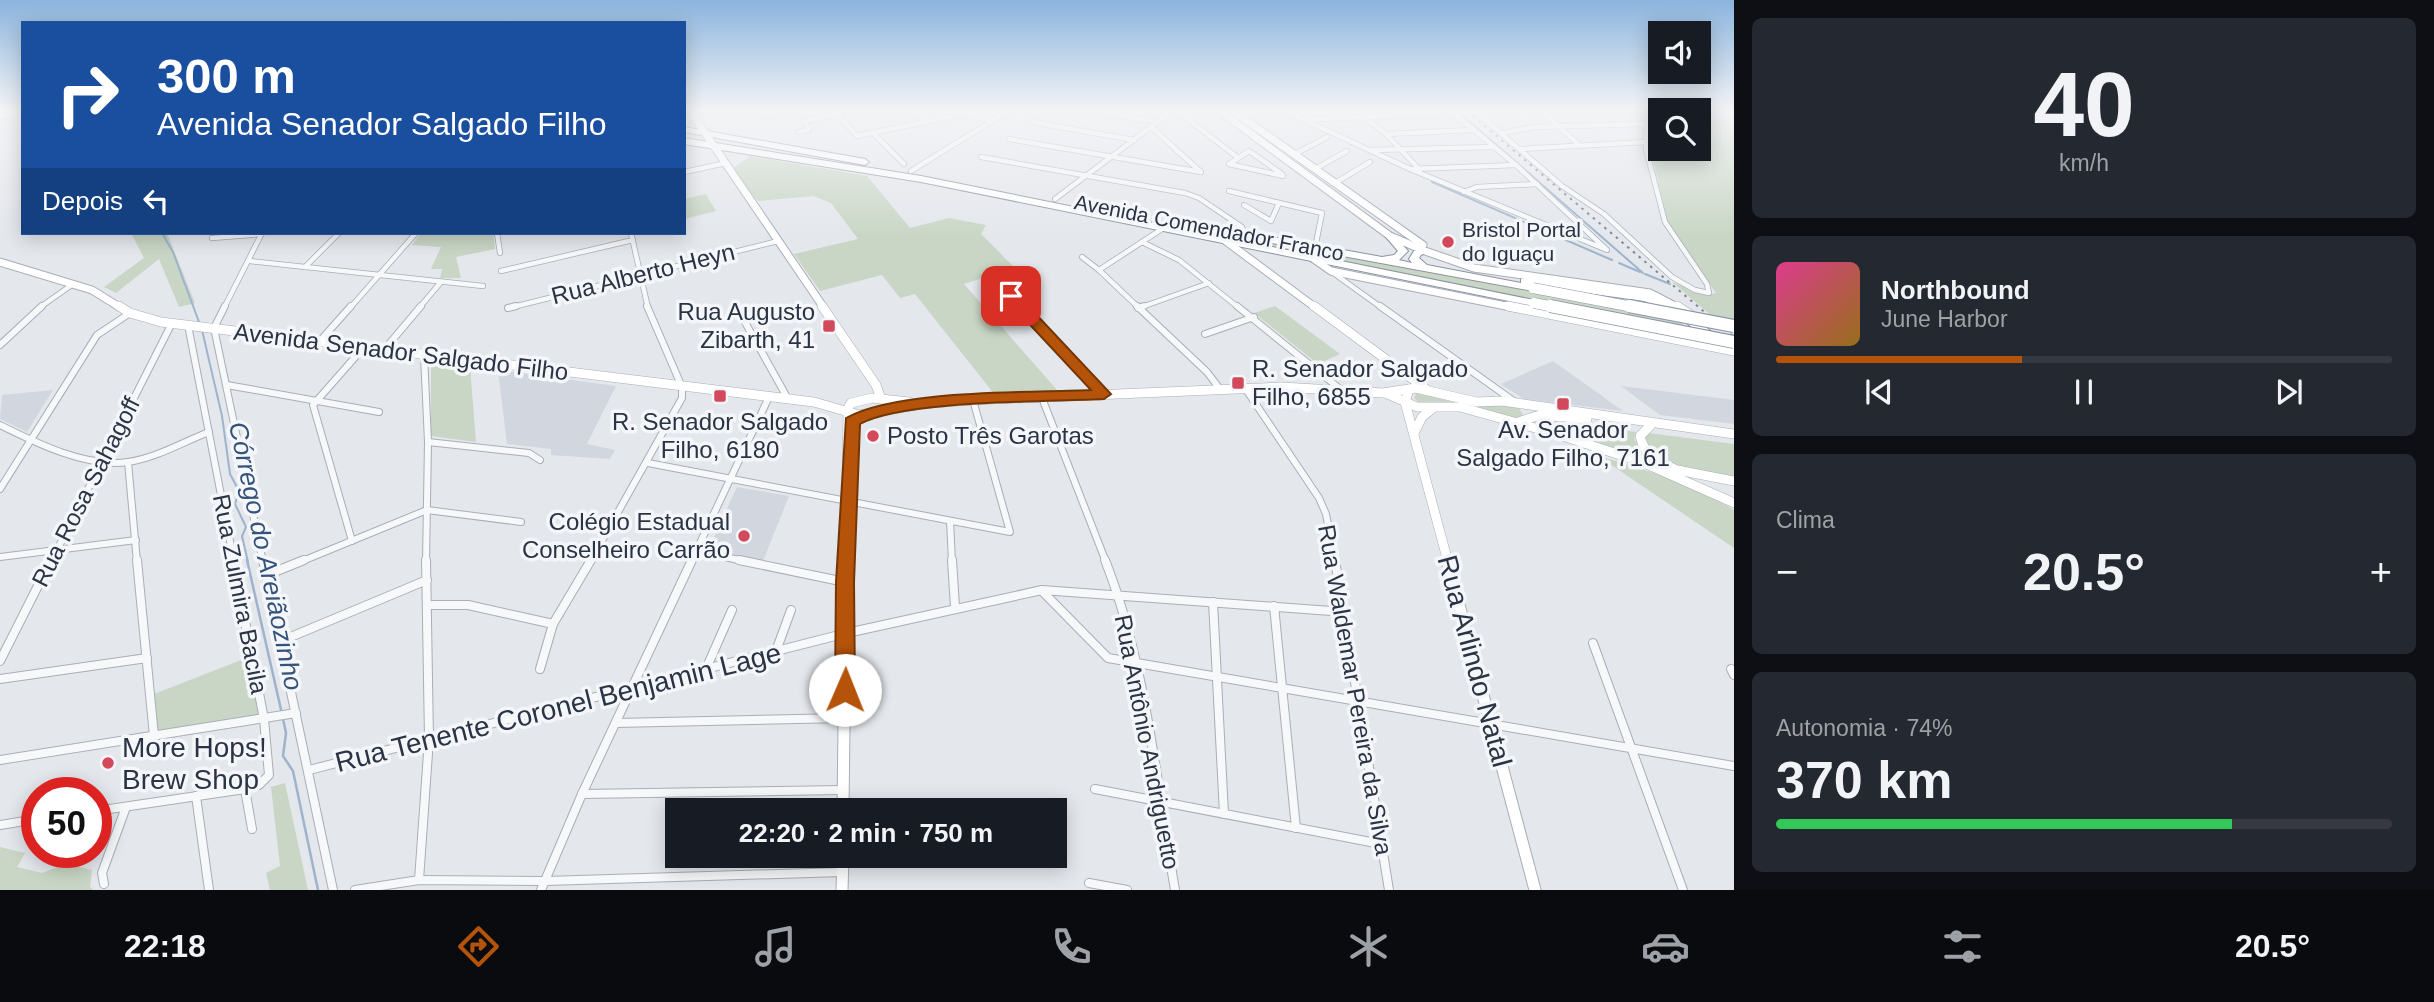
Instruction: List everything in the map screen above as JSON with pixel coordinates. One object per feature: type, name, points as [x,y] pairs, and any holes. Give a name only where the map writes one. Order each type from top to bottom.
[{"type":"highway","name":"Avenida Comendador Franco","points":[[757,153],[1025,200],[1280,250],[1376,259],[1734,326]]},
{"type":"highway","points":[[786,157],[794,153]]},
{"type":"highway","name":"Avenida Comendador Franco","points":[[823,153],[1245,235],[1534,303],[1726,344]]},
{"type":"highway","points":[[1025,200],[1055,199]]},
{"type":"highway","points":[[1376,259],[1397,258],[1403,254],[1403,248],[1395,233]]},
{"type":"highway","points":[[1425,251],[1417,253],[1414,259],[1425,269]]},
{"type":"highway","points":[[1466,277],[1508,278],[1646,298],[1663,303],[1695,323],[1711,341],[1706,345]]},
{"type":"main road","points":[[719,153],[876,385],[887,406],[882,411]]},
{"type":"main road","points":[[1275,153],[1364,216],[1393,233],[1437,253],[1487,269]]},
{"type":"main road","points":[[1292,153],[1335,183],[1395,233],[1425,251],[1487,269],[1650,293],[1684,310],[1726,344]]},
{"type":"main road","points":[[1222,238],[1428,390]]},
{"type":"main road","points":[[1257,264],[1262,254],[1280,250]]},
{"type":"main road","name":"Avenida Comendador Franco","points":[[1312,252],[1331,271],[1706,345],[1726,344],[1734,351]]},
{"type":"main road","name":"Avenida Senador Salgado Filho","points":[[0,262],[100,294],[130,313],[172,323],[814,402],[866,414]]},
{"type":"main road","points":[[1405,374],[1409,389],[1405,402]]},
{"type":"main road","points":[[844,798],[849,429],[847,411],[860,399],[873,393],[876,385]]},
{"type":"main road","points":[[849,429],[852,422],[866,414],[921,404],[1220,389],[1339,387],[1383,393],[1432,409],[1460,407],[1556,434],[1644,463],[1734,503]]},
{"type":"main road","points":[[1383,393],[1409,389],[1428,390],[1476,402],[1502,401],[1734,434]]},
{"type":"main road","points":[[882,399],[921,404]]},
{"type":"main road","name":"Avenida Senador Salgado Filho","points":[[814,402],[882,399]]},
{"type":"main road","name":"Rua Arlindo Natal","points":[[1405,402],[1535,890]]},
{"type":"main road","points":[[1519,405],[1530,419],[1556,434]]},
{"type":"main road","points":[[1414,433],[1422,418],[1432,409]]},
{"type":"main road","points":[[1513,422],[1540,415],[1667,426]]},
{"type":"main road","points":[[1618,417],[1633,416],[1734,428]]},
{"type":"main road","points":[[1650,426],[1640,436],[1641,444],[1654,458],[1678,470]]},
{"type":"main road","points":[[1644,463],[1734,481]]},
{"type":"main road","points":[[842,868],[842,890]]},
{"type":"street","points":[[893,153],[908,167],[934,153]]},
{"type":"street","points":[[1085,153],[1202,172],[1180,153]]},
{"type":"street","points":[[1055,199],[1116,153]]},
{"type":"street","points":[[1231,153],[1237,157]]},
{"type":"street","points":[[1248,153],[1229,164],[1283,176],[1254,153]]},
{"type":"street","points":[[1315,169],[1343,153]]},
{"type":"street","points":[[1375,153],[1607,250],[1607,247],[1501,153]]},
{"type":"street","points":[[1403,153],[1425,175]]},
{"type":"street","points":[[1524,153],[1562,186],[1604,214],[1683,284],[1709,293],[1707,284],[1665,222],[1651,177],[1648,153]]},
{"type":"street","points":[[981,157],[1185,193],[1199,198],[1242,227],[1245,235]]},
{"type":"street","points":[[1335,183],[1370,162]]},
{"type":"street","points":[[686,172],[726,163]]},
{"type":"street","points":[[1410,169],[1516,165]]},
{"type":"street","points":[[1464,192],[1478,187],[1537,184]]},
{"type":"street","points":[[1229,191],[1322,213],[1312,252]]},
{"type":"street","points":[[1244,205],[1271,221],[1279,203]]},
{"type":"street","points":[[1099,270],[1165,227]]},
{"type":"street","points":[[212,238],[242,235]]},
{"type":"street","points":[[214,328],[261,235]]},
{"type":"street","points":[[305,267],[337,235]]},
{"type":"street","points":[[320,341],[414,235]]},
{"type":"street","points":[[497,235],[499,253]]},
{"type":"street","points":[[540,669],[553,624],[648,463],[682,398],[682,387],[647,306],[632,235]]},
{"type":"street","points":[[501,271],[633,240]]},
{"type":"street","name":"Rua Alberto Heyn","points":[[508,308],[778,241]]},
{"type":"street","points":[[1142,242],[1179,260],[1339,387]]},
{"type":"street","points":[[1082,257],[1105,275],[1207,372],[1220,389]]},
{"type":"street","points":[[250,261],[483,286]]},
{"type":"street","points":[[1331,271],[1519,405]]},
{"type":"street","points":[[993,276],[1104,394]]},
{"type":"street","points":[[1354,287],[1354,279],[1365,278]]},
{"type":"street","points":[[383,350],[441,282]]},
{"type":"street","points":[[0,345],[35,310],[73,284]]},
{"type":"street","points":[[1138,308],[1209,284]]},
{"type":"street","points":[[734,303],[788,399]]},
{"type":"street","points":[[0,489],[97,335],[130,313]]},
{"type":"street","points":[[1205,334],[1254,317]]},
{"type":"street","name":"Rua Rosa Sahagoff","points":[[0,661],[172,323]]},
{"type":"street","name":"Rua Zulmira Bacila","points":[[196,326],[209,432],[264,719],[270,768],[266,781],[245,789]]},
{"type":"street","name":"Rua Zulmira Bacila","points":[[214,328],[333,890]]},
{"type":"street","points":[[352,541],[313,405],[364,347]]},
{"type":"street","points":[[419,880],[429,739],[428,442],[424,355]]},
{"type":"street","points":[[227,385],[379,412]]},
{"type":"street","name":"Rua Waldemar Pereira da Silva","points":[[1245,388],[1319,498],[1326,514],[1345,612],[1389,890]]},
{"type":"street","points":[[543,886],[582,794],[769,397]]},
{"type":"street","name":"Rua Antônio Andriguetto","points":[[1042,398],[1119,595],[1136,663],[1175,890]]},
{"type":"street","points":[[648,463],[1010,532],[973,400]]},
{"type":"street","points":[[0,425],[29,440],[104,460],[128,462],[209,432]]},
{"type":"street","points":[[428,442],[529,453],[540,460]]},
{"type":"street","points":[[128,462],[154,736]]},
{"type":"street","points":[[267,575],[427,510],[521,522]]},
{"type":"street","points":[[950,521],[955,607]]},
{"type":"street","points":[[0,557],[136,540]]},
{"type":"street","points":[[697,551],[845,582]]},
{"type":"street","points":[[281,641],[427,580]]},
{"type":"street","points":[[1042,590],[1100,652],[1108,657],[1734,766]]},
{"type":"street","name":"Rua Tenente Coronel Benjamin Lage","points":[[309,770],[847,633],[955,607],[1042,590],[1345,612]]},
{"type":"street","points":[[1213,602],[1219,677],[1224,814]]},
{"type":"street","points":[[427,605],[468,605],[553,624]]},
{"type":"street","points":[[1274,606],[1296,828]]},
{"type":"street","points":[[706,669],[732,610]]},
{"type":"street","points":[[776,651],[791,610]]},
{"type":"street","points":[[1593,643],[1683,890]]},
{"type":"street","points":[[0,679],[147,658]]},
{"type":"street","points":[[0,761],[296,713]]},
{"type":"street","points":[[616,723],[845,718]]},
{"type":"street","points":[[112,809],[245,789],[251,829]]},
{"type":"street","points":[[1095,789],[1381,844]]},
{"type":"street","points":[[582,794],[844,790]]},
{"type":"street","points":[[196,796],[209,890]]},
{"type":"street","points":[[104,884],[102,873],[126,807]]},
{"type":"street","points":[[0,825],[21,822]]},
{"type":"street","points":[[355,890],[419,880],[455,886],[543,886],[842,872]]},
{"type":"street","points":[[1089,883],[1127,890]]},
{"type":"shaded area","points":[[1553,361],[1623,411],[1524,399],[1501,384]]},
{"type":"shaded area","points":[[498,370],[616,386],[587,444],[615,450],[610,459],[551,455],[551,449],[507,444]]},
{"type":"shaded area","points":[[1621,386],[1734,400],[1734,424],[1660,415]]},
{"type":"shaded area","points":[[53,390],[27,432],[0,419],[2,395]]},
{"type":"shaded area","name":"Colégio Estadual Conselheiro Carrão","points":[[737,487],[789,496],[763,561],[708,550]]},
{"type":"green space","points":[[1711,153],[1734,153],[1734,322],[1714,318],[1672,282],[1705,295],[1716,293],[1667,221],[1654,161],[1711,161]]},
{"type":"green space","points":[[750,156],[867,176],[910,228],[949,218],[986,225],[981,234],[1015,268],[964,284],[1057,390],[995,395],[915,294],[900,298],[882,275],[820,291],[794,254],[858,239],[831,203],[813,196],[758,201],[732,169]]},
{"type":"green space","points":[[706,194],[716,211],[686,218],[686,199]]},
{"type":"green space","points":[[1172,226],[1244,237],[1681,320],[1685,329],[1535,302]]},
{"type":"green space","points":[[132,235],[168,235],[195,303],[179,307],[159,259],[116,293],[104,287],[144,258]]},
{"type":"green space","points":[[420,235],[493,235],[495,249],[456,257],[461,278],[440,278],[442,269],[431,269],[441,247],[412,245]]},
{"type":"green space","points":[[1275,306],[1340,354],[1318,364],[1254,313]]},
{"type":"green space","points":[[431,362],[470,367],[476,442],[431,436]]},
{"type":"green space","points":[[1417,391],[1518,407],[1523,415],[1516,419],[1421,404],[1414,398]]},
{"type":"green space","points":[[1548,421],[1636,432],[1634,439],[1650,460],[1544,425]]},
{"type":"green space","points":[[1648,433],[1734,444],[1734,476],[1695,472],[1671,464],[1651,449],[1644,438]]},
{"type":"green space","points":[[1598,456],[1668,478],[1702,492],[1734,510],[1734,548]]},
{"type":"green space","points":[[249,657],[260,718],[158,733],[154,694]]},
{"type":"green space","points":[[285,783],[308,890],[270,890],[266,873],[280,866],[271,787]]},
{"type":"green space","points":[[0,847],[21,852],[17,867],[21,868],[42,873],[56,868],[92,870],[90,887],[93,890],[0,890]]},
{"type":"waterway","points":[[1505,153],[1643,273]]},
{"type":"waterway","points":[[1432,182],[1612,260]]},
{"type":"waterway","name":"Córrego do Areiãozinho","points":[[163,235],[173,252],[199,322]]},
{"type":"waterway","points":[[1619,263],[1640,272]]},
{"type":"waterway","points":[[1645,274],[1670,284]]},
{"type":"waterway","name":"Córrego do Areiãozinho","points":[[202,330],[222,416],[230,474],[239,491],[235,504],[246,527],[242,536],[248,562]]},
{"type":"waterway","name":"Córrego do Areiãozinho","points":[[247,560],[282,714]]},
{"type":"waterway","name":"Córrego do Areiãozinho","points":[[283,719],[286,733],[283,756],[293,771],[318,890]]},
{"type":"railway","points":[[1516,153],[1734,337]]},
{"type":"place","name":"Bristol Portal do Iguaçu","points":[[1448,242]]},
{"type":"place","name":"Rua Augusto Zibarth, 41","points":[[829,326]]},
{"type":"place","name":"R. Senador Salgado Filho, 6855","points":[[1238,383]]},
{"type":"place","name":"R. Senador Salgado Filho, 6180","points":[[720,396]]},
{"type":"place","name":"Av. Senador Salgado Filho, 7161","points":[[1563,404]]},
{"type":"place","name":"Posto Três Garotas","points":[[873,436]]},
{"type":"place","name":"Colégio Estadual Conselheiro Carrão","points":[[744,536]]},
{"type":"place","name":"More Hops! Brew Shop","points":[[108,763]]},
{"type":"route","points":[[845,690],[845,582],[849,429],[852,422],[866,414],[921,404],[1104,394],[1011,296]]}]
